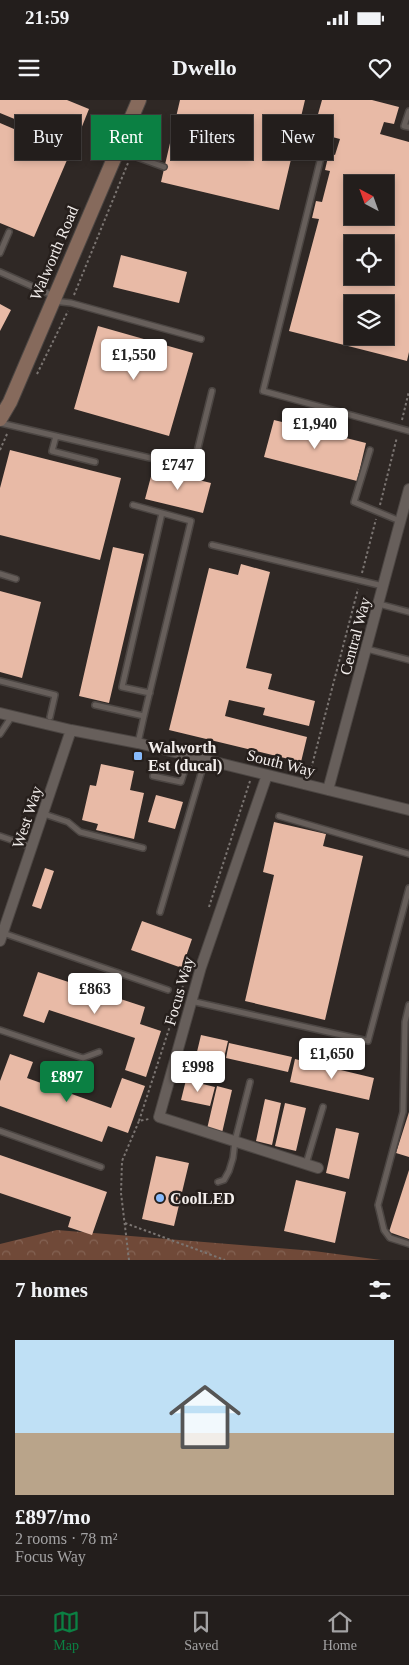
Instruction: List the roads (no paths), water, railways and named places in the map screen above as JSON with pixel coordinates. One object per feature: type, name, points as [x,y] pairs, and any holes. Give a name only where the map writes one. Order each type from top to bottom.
[{"type":"street","name":"Walworth Road","points":[[132,115],[139,100]]},
{"type":"street","name":"Walworth Road","points":[[6,422],[10,402],[113,160]]},
{"type":"street","name":"Central Way","points":[[328,790],[409,489]]},
{"type":"street","name":"South Way","points":[[0,712],[71,730],[138,743],[409,810]]},
{"type":"street","name":"West Way","points":[[1,937],[71,730]]},
{"type":"street","name":"Focus Way","points":[[235,1141],[159,1117],[200,967],[267,775]]},
{"type":"street","points":[[235,1141],[318,1168]]},
{"type":"lane","points":[[409,111],[404,126],[409,127]]},
{"type":"lane","points":[[145,160],[164,167]]},
{"type":"lane","points":[[320,160],[263,391],[409,431]]},
{"type":"lane","points":[[0,253],[9,232]]},
{"type":"lane","points":[[0,272],[54,299],[201,339]]},
{"type":"lane","points":[[0,423],[6,422],[56,436],[193,468],[212,391]]},
{"type":"lane","points":[[56,436],[52,451],[95,462]]},
{"type":"lane","points":[[370,450],[354,502],[400,521]]},
{"type":"lane","points":[[133,505],[191,521],[138,743]]},
{"type":"lane","points":[[150,693],[122,687],[162,514]]},
{"type":"lane","points":[[212,545],[384,586]]},
{"type":"lane","points":[[0,574],[16,579]]},
{"type":"lane","points":[[379,604],[409,612]]},
{"type":"lane","points":[[367,649],[409,660]]},
{"type":"lane","points":[[0,681],[55,695],[50,717]]},
{"type":"lane","points":[[95,705],[144,716]]},
{"type":"lane","points":[[0,734],[12,716]]},
{"type":"lane","points":[[153,776],[181,782],[189,756]]},
{"type":"lane","points":[[160,912],[206,760]]},
{"type":"lane","points":[[44,814],[68,822],[80,832],[143,848]]},
{"type":"lane","points":[[279,816],[409,854]]},
{"type":"lane","points":[[0,836],[33,847]]},
{"type":"lane","points":[[191,1001],[368,1041],[409,888]]},
{"type":"lane","points":[[1,937],[168,990]]},
{"type":"lane","points":[[409,1005],[405,1022],[404,1112],[378,1206],[384,1230],[390,1238],[409,1244]]},
{"type":"lane","points":[[0,1030],[83,1058],[99,1052]]},
{"type":"lane","points":[[218,1182],[224,1180],[229,1171],[250,1082]]},
{"type":"lane","points":[[306,1164],[323,1107]]},
{"type":"lane","points":[[0,1131],[101,1167]]},
{"type":"place","name":"Walworth Est (ducal)","points":[[138,756]]},
{"type":"place","name":"CoolLED","points":[[160,1198]]}]
